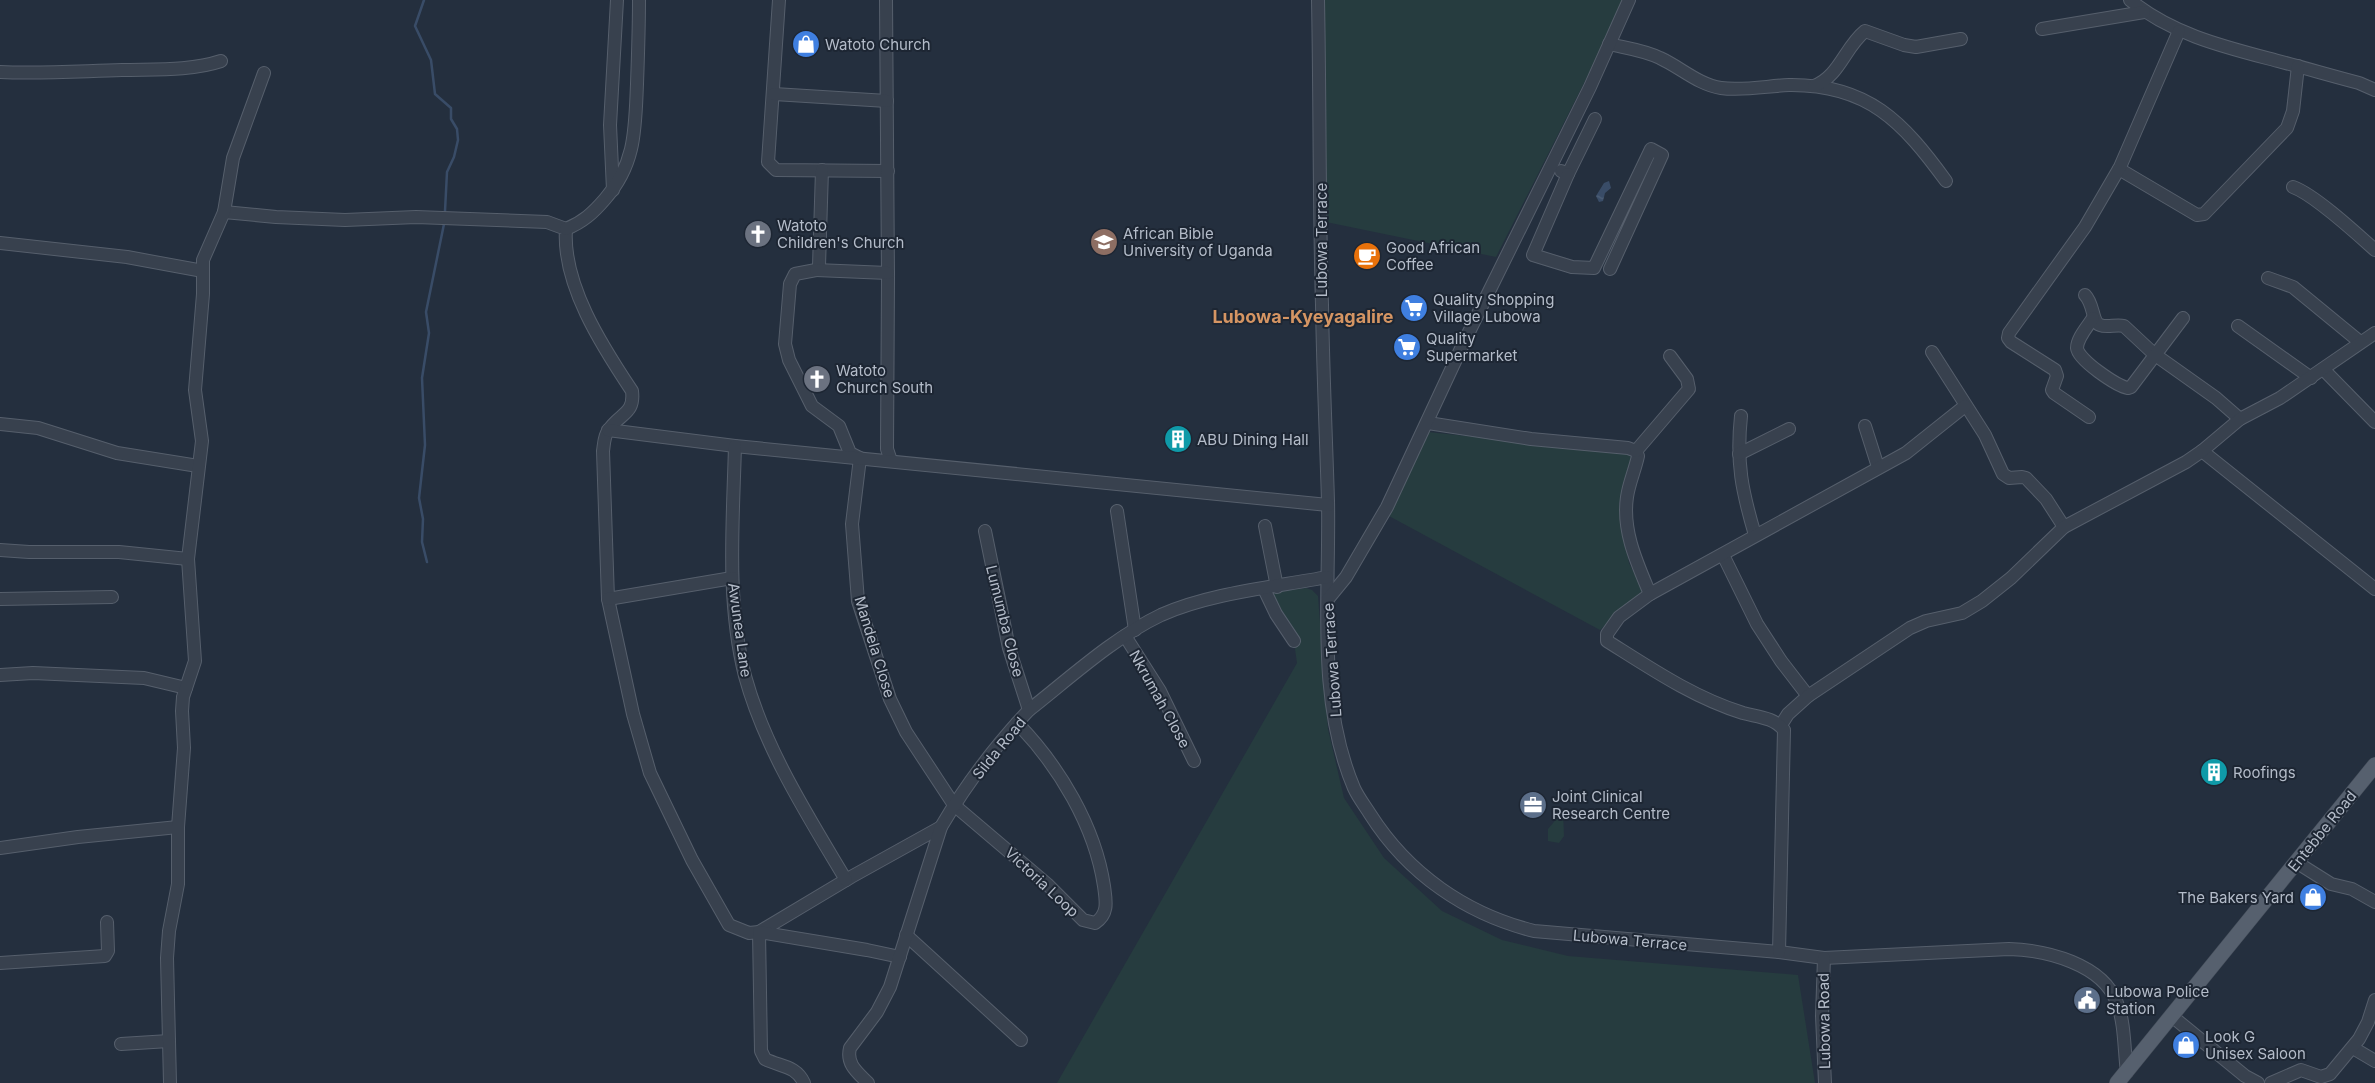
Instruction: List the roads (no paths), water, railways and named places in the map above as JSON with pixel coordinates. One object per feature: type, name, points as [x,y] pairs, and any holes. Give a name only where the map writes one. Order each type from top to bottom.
[{"type":"main road","name":"Entebbe Road","points":[[2122,1077],[2173,1017],[2375,765]]},
{"type":"street","points":[[613,190],[610,125],[617,0]]},
{"type":"street","points":[[224,212],[276,217],[345,220],[416,217],[547,222],[566,229],[586,219],[613,190],[627,166],[634,139],[639,0]]},
{"type":"street","points":[[779,0],[768,162],[771,167],[776,170],[888,171]]},
{"type":"street","points":[[886,0],[888,171],[887,449],[891,461]]},
{"type":"street","name":"Lubowa Terrace","points":[[1318,0],[1322,304],[1332,700],[1339,746],[1355,789],[1382,833],[1405,860],[1459,902],[1499,921],[1534,931],[1779,952],[1824,958],[2009,949],[2032,950],[2070,961],[2095,976],[2114,996],[2120,1010],[2122,1077]]},
{"type":"street","points":[[1328,599],[1350,571],[1387,507],[1469,333],[1552,166],[1629,0]]},
{"type":"street","points":[[2130,0],[2144,12],[2179,31],[2215,45],[2359,83],[2375,90]]},
{"type":"street","points":[[2042,29],[2144,12]]},
{"type":"street","points":[[1814,86],[1823,83],[1865,31],[1904,45],[1916,47],[1961,39]]},
{"type":"street","points":[[2089,417],[2054,393],[2052,390],[2057,376],[2055,370],[2008,338],[2009,333],[2085,227],[2119,169],[2179,31]]},
{"type":"street","points":[[1609,44],[1653,54],[1697,79],[1721,88],[1814,86],[1856,97],[1880,108],[1911,136],[1946,181]]},
{"type":"street","points":[[0,72],[29,73],[146,69],[210,64],[221,61]]},
{"type":"street","points":[[2119,169],[2197,215],[2204,214],[2287,128],[2293,111],[2298,66]]},
{"type":"street","points":[[170,1083],[168,931],[178,884],[178,827],[184,748],[182,711],[186,688],[195,661],[188,559],[202,441],[195,390],[200,347],[202,260],[224,212],[233,158],[264,73]]},
{"type":"street","points":[[774,94],[887,101]]},
{"type":"street","points":[[1595,119],[1568,174],[1533,255],[1572,268],[1594,268],[1651,149],[1662,155],[1610,269]]},
{"type":"street","points":[[1552,166],[1568,174]]},
{"type":"street","points":[[816,270],[819,266],[822,170]]},
{"type":"street","points":[[2292,187],[2306,194],[2375,250]]},
{"type":"street","points":[[566,229],[566,254],[578,292],[593,327],[632,391],[633,402],[631,408],[608,430],[605,438],[603,463],[608,599],[630,705],[650,773],[692,860],[729,925],[748,933],[759,932],[867,950],[900,958]]},
{"type":"street","points":[[0,243],[127,257],[203,271]]},
{"type":"street","points":[[860,458],[850,453],[839,426],[812,406],[789,360],[785,344],[790,284],[795,274],[816,270],[888,273]]},
{"type":"street","points":[[2268,278],[2293,287],[2360,342]]},
{"type":"street","points":[[2085,294],[2093,306],[2093,318],[2080,339],[2078,352],[2080,357],[2125,388],[2131,387],[2183,318]]},
{"type":"street","points":[[2093,318],[2101,326],[2124,326],[2154,354],[2216,398],[2240,419]]},
{"type":"street","points":[[2238,326],[2311,378]]},
{"type":"street","points":[[1780,725],[1788,714],[1808,696],[1917,624],[1962,612],[1982,601],[2011,578],[2064,526],[2202,451],[2240,419],[2257,411],[2311,378],[2375,333]]},
{"type":"street","points":[[1932,352],[1985,435],[2003,474],[2009,478],[2026,478],[2046,499],[2064,526]]},
{"type":"street","points":[[1636,451],[1689,389],[1687,379],[1670,356]]},
{"type":"street","points":[[2323,369],[2375,422]]},
{"type":"street","points":[[1779,952],[1784,730],[1775,721],[1744,713],[1704,697],[1659,674],[1608,641],[1608,631],[1619,618],[1650,594],[1906,453],[1965,406]]},
{"type":"street","points":[[1741,416],[1739,454],[1741,488],[1755,535]]},
{"type":"street","points":[[1428,423],[1507,436],[1628,448],[1636,451]]},
{"type":"street","points":[[0,424],[38,428],[117,453],[198,466]]},
{"type":"street","points":[[1865,426],[1878,467]]},
{"type":"street","points":[[1739,454],[1789,429]]},
{"type":"street","points":[[608,430],[736,446],[1328,505]]},
{"type":"street","name":"Awunea Lane","points":[[736,446],[732,578],[740,649],[753,702],[762,727],[801,804],[846,880]]},
{"type":"street","points":[[1636,451],[1638,456],[1627,496],[1625,518],[1629,538],[1650,594]]},
{"type":"street","points":[[2202,451],[2375,589]]},
{"type":"street","name":"Mandela Close","points":[[860,458],[852,524],[858,600],[890,699],[906,732],[954,805]]},
{"type":"street","points":[[1117,511],[1130,633]]},
{"type":"street","points":[[1265,526],[1277,587]]},
{"type":"street","name":"Lumumba Close","points":[[985,531],[1009,648],[1029,710]]},
{"type":"street","points":[[0,550],[29,552],[119,552],[188,559]]},
{"type":"street","points":[[1723,555],[1757,624],[1781,661],[1808,696]]},
{"type":"street","name":"Silda Road","points":[[868,1083],[852,1067],[848,1054],[850,1048],[877,1012],[890,987],[941,828],[954,805],[1017,723],[1029,710],[1130,633],[1162,615],[1199,602],[1328,577]]},
{"type":"street","points":[[608,599],[732,578]]},
{"type":"street","points":[[1264,589],[1276,614],[1294,641]]},
{"type":"street","points":[[0,598],[112,597]]},
{"type":"street","name":"Nkrumah Close","points":[[1130,633],[1194,761]]},
{"type":"street","points":[[0,676],[33,673],[144,678],[186,688]]},
{"type":"street","name":"Victoria Loop","points":[[954,805],[1047,884],[1083,920],[1095,923],[1101,919],[1105,913],[1106,902],[1102,873],[1088,829],[1044,753],[1017,723]]},
{"type":"street","points":[[0,848],[78,837],[178,827]]},
{"type":"street","points":[[759,932],[846,880],[941,828]]},
{"type":"street","points":[[2296,862],[2331,884],[2352,889],[2375,902]]},
{"type":"street","points":[[0,963],[105,956],[108,950],[107,922]]},
{"type":"street","points":[[759,932],[761,1051],[765,1059],[791,1068],[800,1074],[804,1083]]},
{"type":"street","points":[[906,934],[1021,1040]]},
{"type":"street","name":"Lubowa Road","points":[[1824,958],[1822,1016],[1825,1083]]},
{"type":"street","points":[[2271,1083],[2301,1070],[2321,1076],[2328,1076],[2353,1048],[2368,1022],[2375,1000]]},
{"type":"street","points":[[2173,1017],[2234,1067],[2258,1083]]},
{"type":"street","points":[[121,1044],[169,1041]]},
{"type":"street","points":[[2353,1048],[2375,1061]]},
{"type":"water","points":[[1609,181],[1611,188],[1605,193],[1603,201],[1599,202],[1596,196],[1604,183]]},
{"type":"waterway","points":[[424,0],[415,26],[431,60],[435,94],[451,108],[451,119],[457,129],[458,140],[454,157],[447,172],[445,211]]},
{"type":"waterway","points":[[427,562],[422,542],[423,519],[419,498],[425,445],[422,378],[429,333],[426,312],[444,224]]},
{"type":"place","name":"Watoto Church","points":[[806,44]]},
{"type":"place","name":"Watoto Children's Church","points":[[758,234]]},
{"type":"place","name":"African Bible University of Uganda","points":[[1104,242]]},
{"type":"place","name":"Good African Coffee","points":[[1367,256]]},
{"type":"place","name":"Quality Shopping Village Lubowa","points":[[1414,308]]},
{"type":"place","name":"Quality Supermarket","points":[[1407,347]]},
{"type":"place","name":"Watoto Church South","points":[[817,379]]},
{"type":"place","name":"ABU Dining Hall","points":[[1178,439]]},
{"type":"place","name":"Roofings","points":[[2214,772]]},
{"type":"place","name":"Joint Clinical Research Centre","points":[[1533,805]]},
{"type":"place","name":"The Bakers Yard","points":[[2313,897]]},
{"type":"place","name":"Lubowa Police Station","points":[[2087,1000]]},
{"type":"place","name":"Look G Unisex Saloon","points":[[2186,1045]]},
{"type":"district","name":"Lubowa-Kyeyagalire","points":[[1303,316]]}]
